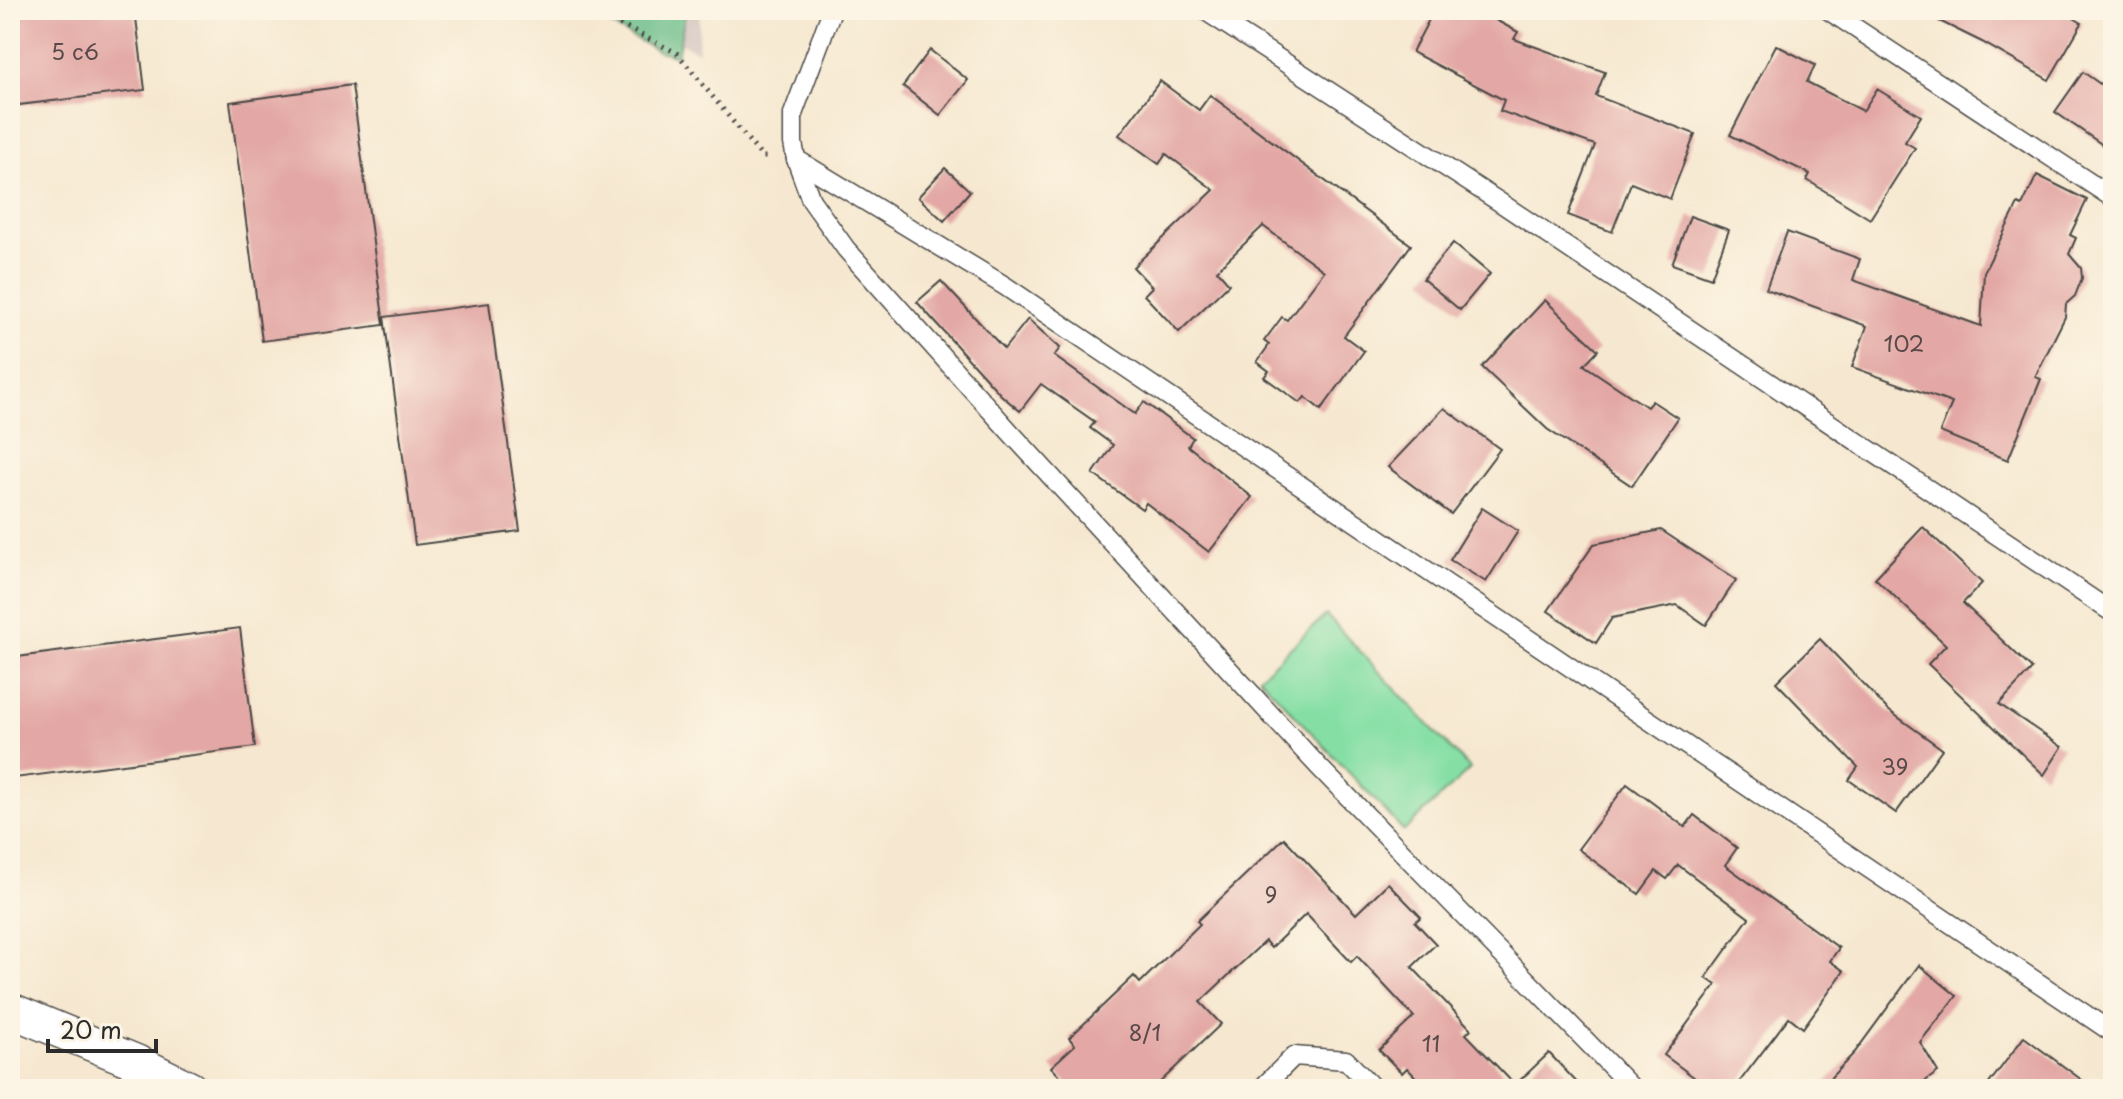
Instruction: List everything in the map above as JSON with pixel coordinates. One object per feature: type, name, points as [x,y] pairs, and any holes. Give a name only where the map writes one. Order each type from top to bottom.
[{"type":"street","points":[[10,1010],[131,1076],[190,1089]]},
{"type":"lane","points":[[832,10],[793,114],[793,143],[811,200],[846,249],[1319,767],[1633,1089]]},
{"type":"lane","points":[[1204,10],[1514,212],[2113,613]]},
{"type":"lane","points":[[1828,10],[2113,198]]},
{"type":"lane","points":[[796,159],[1005,286],[2113,1033]]},
{"type":"lane","points":[[1261,1089],[1294,1056],[1346,1060],[1374,1089]]},
{"type":"path","points":[[591,10],[677,53],[762,157],[796,159]]},
{"type":"shaded area","points":[[622,10],[700,10],[698,52]]},
{"type":"green space","points":[[583,10],[686,10],[677,56],[658,51]]},
{"type":"green space","points":[[1326,615],[1470,769],[1404,831],[1259,677]]},
{"type":"building","points":[[10,10],[135,10],[145,90],[10,106]]},
{"type":"building","points":[[1434,10],[1477,10],[1518,32],[1514,39],[1605,72],[1596,96],[1695,134],[1670,199],[1631,183],[1612,232],[1568,215],[1595,145],[1500,111],[1504,100],[1412,52]]},
{"type":"building","points":[[1917,10],[2060,10],[2082,23],[2049,80]]},
{"type":"building","points":[[1776,45],[1815,65],[1807,82],[1863,111],[1877,89],[1921,116],[1905,142],[1915,148],[1870,219],[1807,180],[1810,174],[1730,135]]},
{"type":"building","points":[[930,50],[968,80],[940,115],[903,86]]},
{"type":"building","points":[[2083,72],[2113,93],[2113,152],[2055,112]]},
{"type":"building","points":[[1160,81],[1199,110],[1210,95],[1411,245],[1344,336],[1364,351],[1321,410],[1305,397],[1300,403],[1264,377],[1269,371],[1257,362],[1269,345],[1264,341],[1282,317],[1287,320],[1324,271],[1263,226],[1217,270],[1229,284],[1179,332],[1144,295],[1152,287],[1133,267],[1214,190],[1166,154],[1159,164],[1119,135]]},
{"type":"building","points":[[352,85],[384,325],[262,341],[230,102]]},
{"type":"building","points":[[945,168],[970,191],[944,221],[918,197]]},
{"type":"building","points":[[2037,175],[2087,200],[2070,235],[2076,238],[2069,254],[2081,268],[2082,278],[2075,296],[2066,304],[2065,317],[2035,377],[2041,379],[2008,460],[1940,432],[1952,403],[1852,367],[1867,326],[1766,289],[1787,232],[1860,259],[1853,280],[1981,326],[1984,272],[2018,204],[2022,206]]},
{"type":"building","points":[[1690,216],[1729,230],[1711,278],[1672,264]]},
{"type":"building","points":[[1453,243],[1490,274],[1460,310],[1423,279]]},
{"type":"building","points":[[941,281],[1004,349],[1028,319],[1060,348],[1054,356],[1135,414],[1144,402],[1193,438],[1188,446],[1252,497],[1209,552],[1146,503],[1142,509],[1093,474],[1113,445],[1090,428],[1095,422],[1041,384],[1020,411],[1001,395],[917,302]]},
{"type":"building","points":[[1545,300],[1598,350],[1584,365],[1647,407],[1652,401],[1678,418],[1632,486],[1547,429],[1482,367]]},
{"type":"building","points":[[489,303],[520,531],[415,545],[384,317]]},
{"type":"building","points":[[1444,408],[1500,449],[1451,514],[1388,467]]},
{"type":"building","points":[[1482,508],[1518,531],[1486,582],[1450,560]]},
{"type":"building","points":[[1923,527],[1982,583],[1963,603],[2032,669],[1999,704],[2062,747],[2044,775],[1928,664],[1946,645],[1875,578]]},
{"type":"building","points":[[1661,530],[1736,580],[1706,625],[1677,605],[1612,618],[1596,643],[1548,611],[1594,544]]},
{"type":"building","points":[[240,628],[255,747],[15,778],[10,742],[10,658]]},
{"type":"building","points":[[1820,639],[1888,710],[1942,749],[1896,813],[1849,780],[1858,767],[1776,682]]},
{"type":"building","points":[[1627,784],[1685,827],[1694,815],[1737,848],[1725,865],[1839,948],[1830,961],[1844,971],[1803,1028],[1789,1017],[1734,1089],[1710,1089],[1664,1055],[1716,985],[1706,978],[1749,918],[1678,865],[1667,879],[1656,871],[1639,894],[1578,849]]},
{"type":"building","points":[[1284,838],[1356,914],[1388,883],[1421,917],[1415,922],[1436,944],[1412,967],[1471,1029],[1466,1034],[1515,1085],[1549,1053],[1583,1089],[1427,1089],[1407,1068],[1402,1073],[1379,1050],[1414,1017],[1357,956],[1351,962],[1306,914],[1271,948],[1265,941],[1200,1002],[1221,1024],[1153,1089],[1072,1089],[1051,1067],[1075,1045],[1069,1038],[1134,976],[1140,983],[1200,924],[1197,921]]},
{"type":"building","points":[[1919,965],[1957,996],[1920,1042],[1938,1072],[1914,1089],[1820,1089],[1855,1052]]},
{"type":"building","points":[[2024,1037],[2094,1089],[1985,1089]]}]
